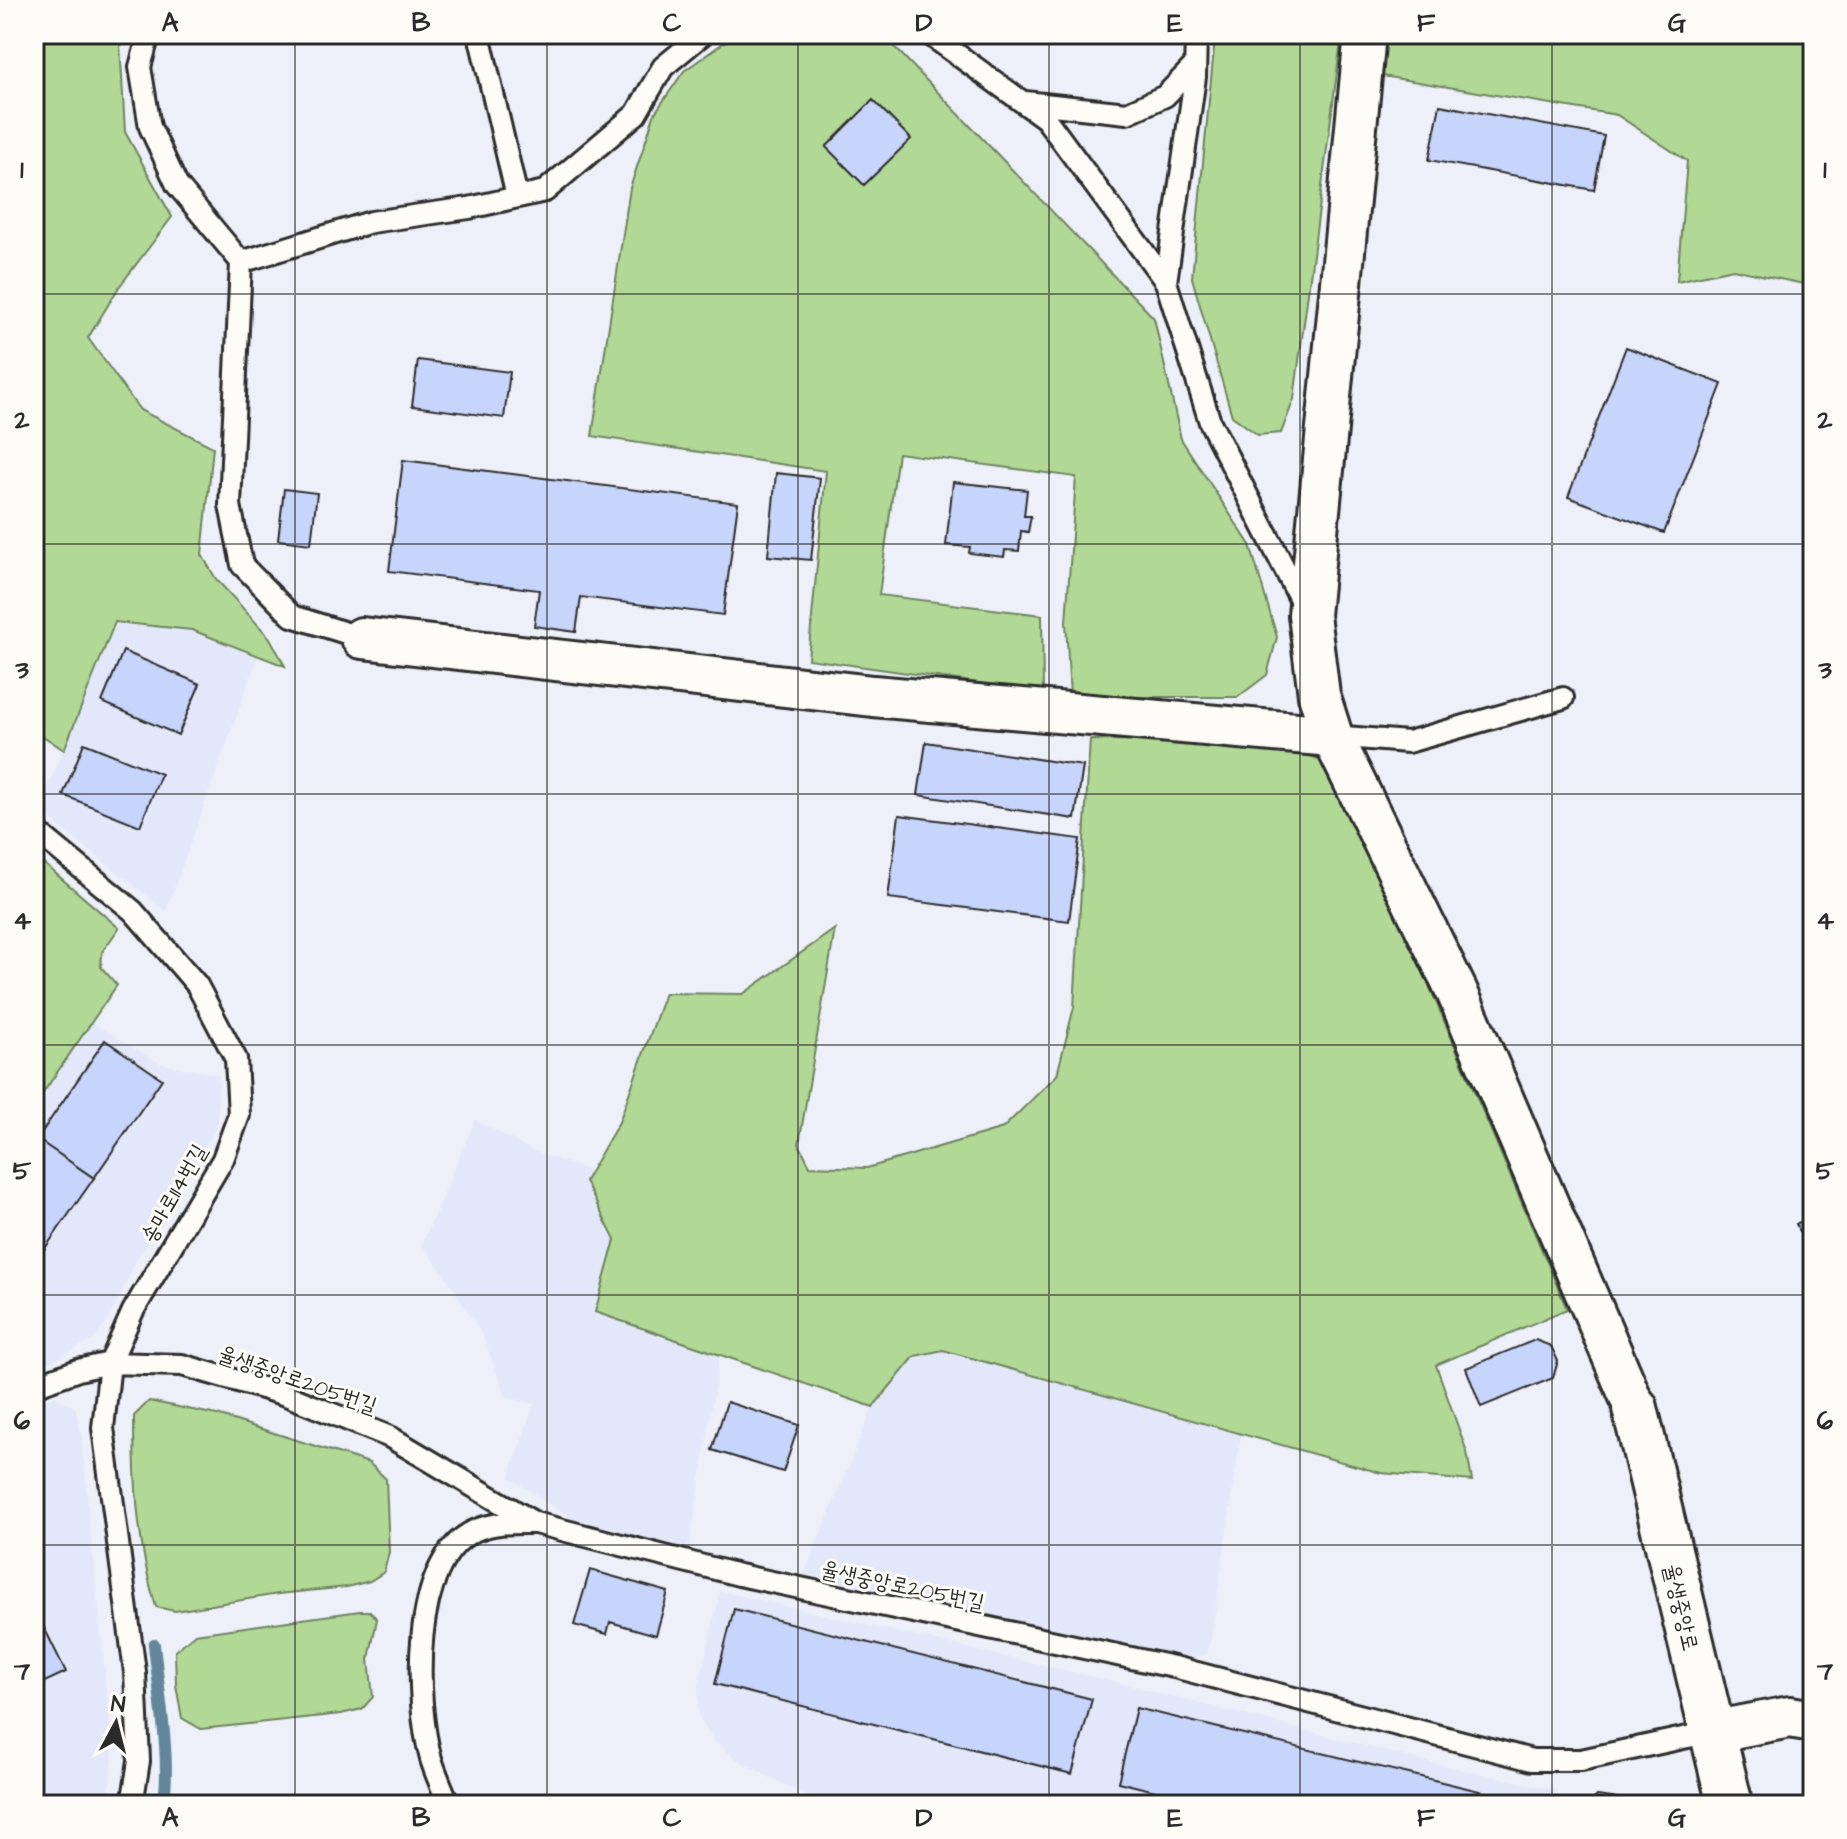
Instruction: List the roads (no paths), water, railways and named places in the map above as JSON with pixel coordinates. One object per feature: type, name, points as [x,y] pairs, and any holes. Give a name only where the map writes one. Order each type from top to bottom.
[{"type":"street","points":[[1365,34],[1309,615],[1319,695],[1332,736],[1457,992],[1635,1408]]},
{"type":"street","points":[[362,638],[873,696],[1332,736]]},
{"type":"street","name":"율생중앙로","points":[[1635,1408],[1730,1805]]},
{"type":"street","points":[[1711,1732],[1790,1717],[1813,1721]]},
{"type":"lane","points":[[149,34],[140,67],[150,127],[177,185],[241,262],[230,505],[242,565],[292,616],[362,638]]},
{"type":"lane","points":[[479,34],[517,197]]},
{"type":"lane","points":[[241,262],[371,222],[545,191],[636,114],[663,67],[703,34]]},
{"type":"lane","points":[[929,34],[1046,119],[1166,282],[1210,422],[1309,615]]},
{"type":"lane","points":[[1166,282],[1195,65],[1196,34]]},
{"type":"lane","points":[[1023,102],[1127,113],[1165,96],[1195,65]]},
{"type":"lane","points":[[1332,736],[1408,742],[1563,698]]},
{"type":"lane","name":"송마로114번길","points":[[34,829],[133,911],[197,985],[236,1059],[239,1115],[223,1159],[133,1311],[110,1363]]},
{"type":"lane","points":[[110,1363],[103,1428],[135,1672],[139,1761],[132,1805]]},
{"type":"lane","name":"율생중앙로205번길","points":[[34,1386],[78,1370],[110,1363],[182,1365],[286,1395],[390,1437],[535,1523],[739,1575],[1174,1667],[1532,1760],[1581,1760],[1711,1732]]},
{"type":"lane","points":[[449,1805],[431,1758],[423,1709],[421,1663],[426,1613],[434,1580],[449,1552],[472,1532],[497,1524],[535,1523]]},
{"type":"waterway","points":[[154,1644],[165,1748],[163,1805]]}]
